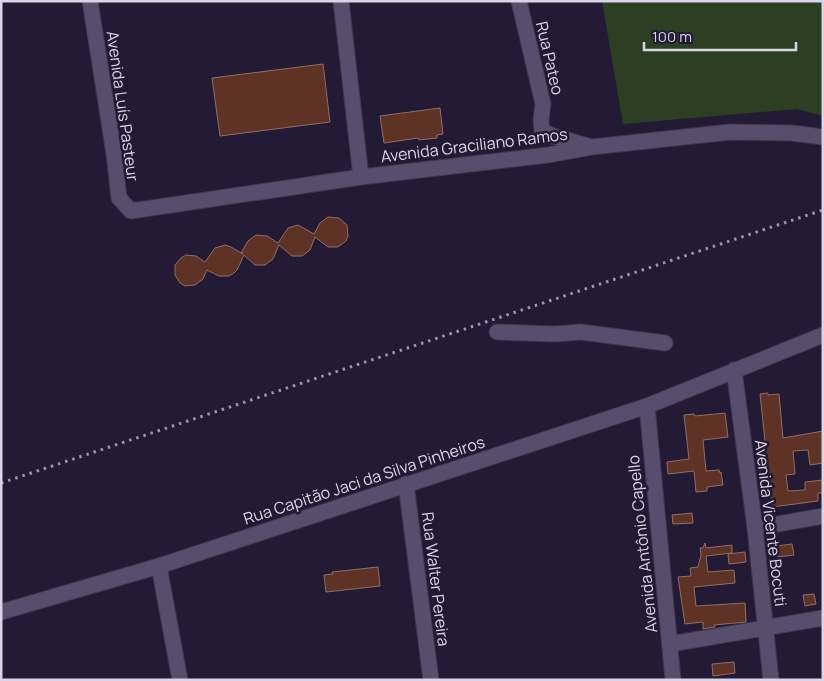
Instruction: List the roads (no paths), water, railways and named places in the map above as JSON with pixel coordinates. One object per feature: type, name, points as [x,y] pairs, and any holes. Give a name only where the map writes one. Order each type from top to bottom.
[{"type":"street","name":"Avenida Luís Pasteur","points":[[90,1],[119,198],[131,210]]},
{"type":"street","points":[[341,1],[361,177]]},
{"type":"street","name":"Rua Pateo","points":[[519,1],[544,104],[541,120],[542,131],[592,147]]},
{"type":"street","name":"Avenida Graciliano Ramos","points":[[131,210],[361,177],[548,155],[592,147],[730,132],[792,133],[823,137]]},
{"type":"street","points":[[497,332],[555,334],[581,332],[665,344]]},
{"type":"street","points":[[734,370],[823,335]]},
{"type":"street","name":"Rua Capitão Jaci da Silva Pinheiros","points":[[1,612],[159,566],[647,406],[734,370]]},
{"type":"street","name":"Avenida Vicente Bocuti","points":[[734,370],[767,628],[771,680]]},
{"type":"street","name":"Avenida Antônio Capello","points":[[647,406],[673,680]]},
{"type":"street","name":"Rua Walter Pereira","points":[[406,484],[431,680]]},
{"type":"street","points":[[755,528],[823,516]]},
{"type":"street","points":[[159,566],[180,680]]},
{"type":"street","points":[[670,644],[823,618]]},
{"type":"railway","points":[[1,483],[823,210]]}]
